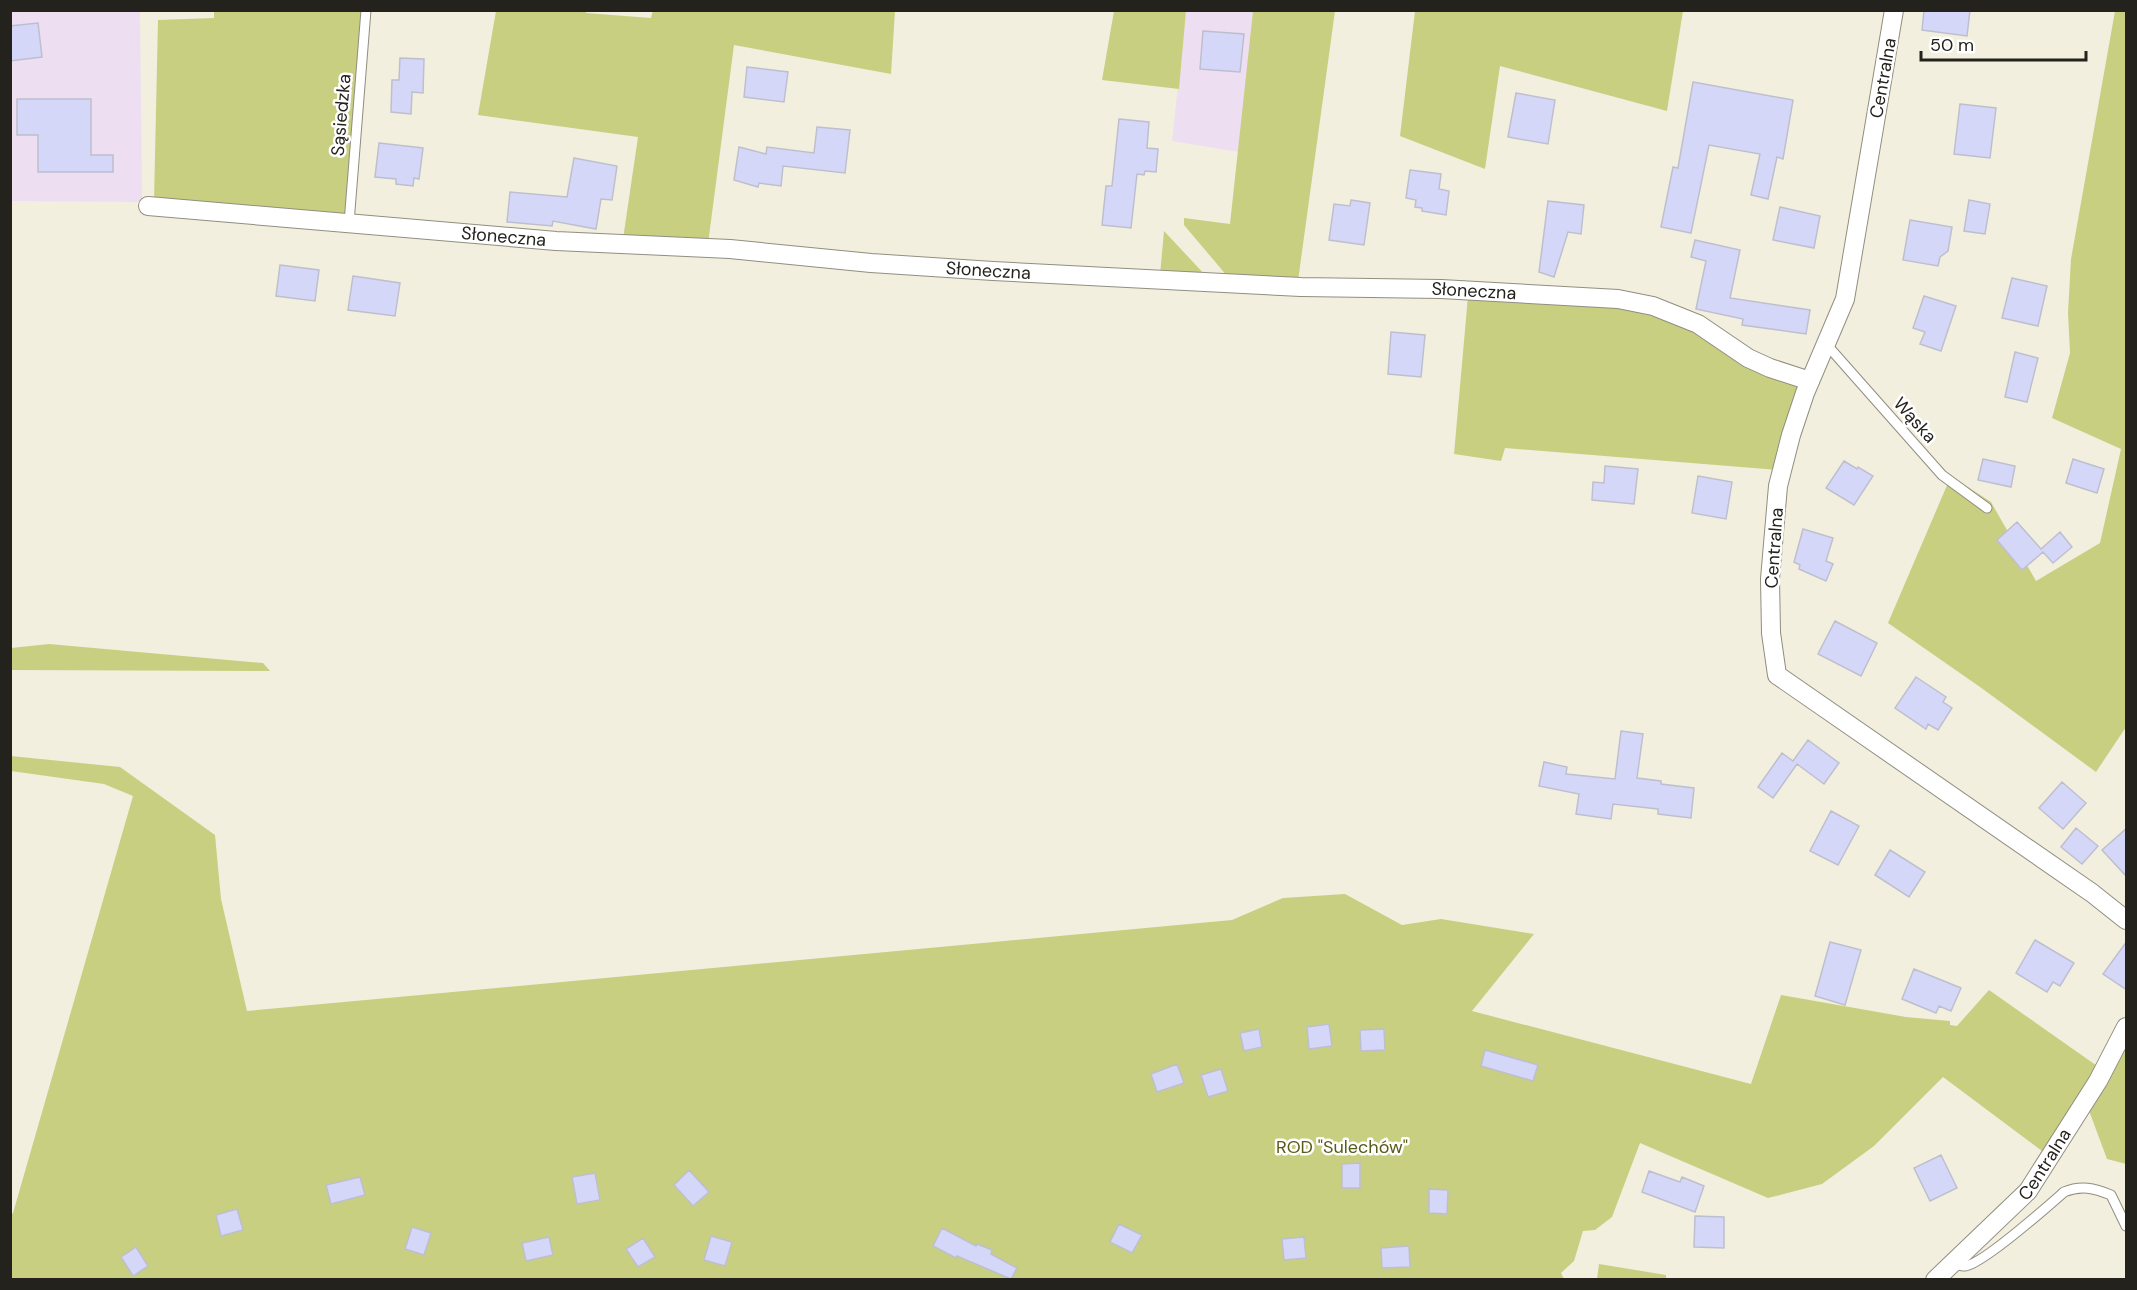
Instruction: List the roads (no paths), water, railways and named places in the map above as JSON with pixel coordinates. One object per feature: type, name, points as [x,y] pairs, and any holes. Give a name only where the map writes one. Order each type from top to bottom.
[{"type":"street","name":"Centralna","points":[[1894,10],[1845,299],[1810,381],[1791,435],[1778,486],[1770,579],[1771,633],[1777,675],[2127,920]]},
{"type":"street","name":"Słoneczna","points":[[148,206],[567,241],[730,249],[871,263],[993,271],[1301,287],[1441,289],[1618,299],[1653,306],[1698,324],[1748,358],[1810,381]]},
{"type":"street","name":"Centralna","points":[[1935,1280],[2028,1191],[2098,1081],[2127,1027]]},
{"type":"lane","name":"Sąsiedzka","points":[[349,223],[366,10]]},
{"type":"lane","name":"Wąska","points":[[1827,345],[1942,475],[1987,508]]},
{"type":"lane","points":[[1951,1263],[1966,1266],[1979,1260],[2064,1192],[2074,1188],[2091,1187],[2111,1195],[2127,1226]]},
{"type":"park label","name":"ROD \"Sulechów\"","points":[[1342,1147]]}]
